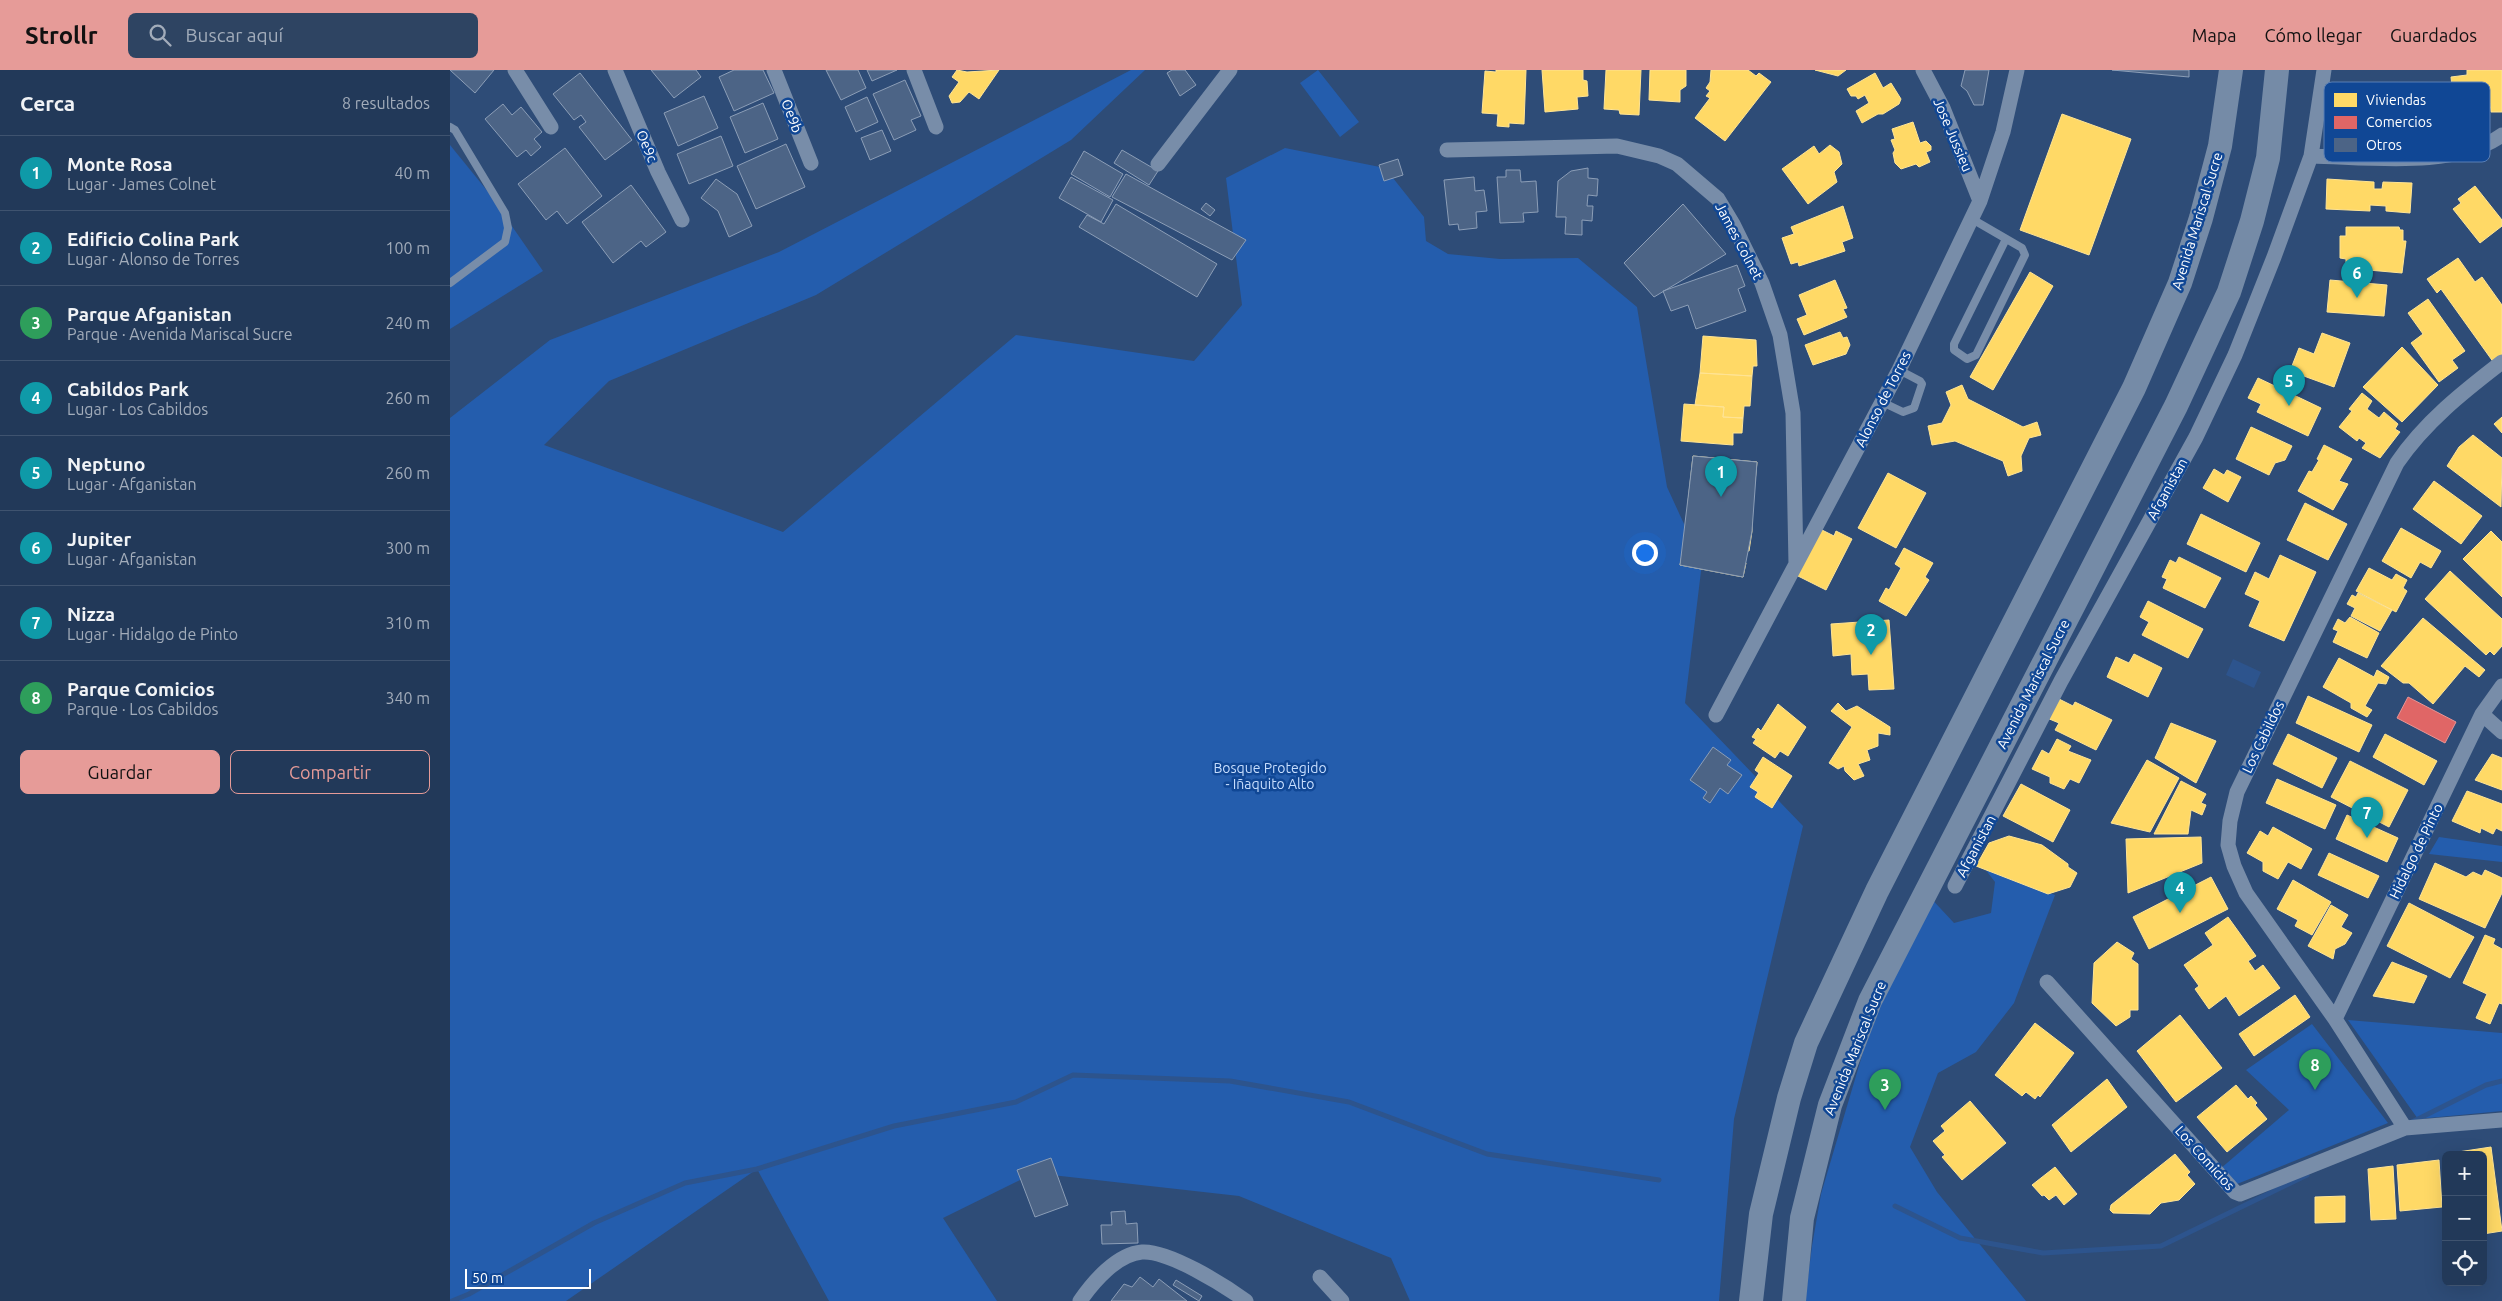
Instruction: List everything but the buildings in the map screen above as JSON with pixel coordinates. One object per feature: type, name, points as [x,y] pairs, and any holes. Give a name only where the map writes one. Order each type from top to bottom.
[{"type":"main road","name":"Avenida Mariscal Sucre","points":[[1751,1301],[1761,1214],[1789,1098],[1806,1044],[1877,891],[2134,388],[2180,283],[2201,218],[2220,146],[2231,70]]},
{"type":"main road","name":"Avenida Mariscal Sucre","points":[[1794,1301],[1802,1218],[1830,1105],[1867,1010],[2176,406],[2229,292],[2252,221],[2268,158],[2277,70]]},
{"type":"street","points":[[515,70],[551,127]]},
{"type":"street","name":"Oe9c","points":[[615,70],[658,172],[682,220]]},
{"type":"street","name":"Oe9b","points":[[774,70],[811,163]]},
{"type":"street","points":[[914,70],[936,127]]},
{"type":"street","points":[[1158,164],[1230,70]]},
{"type":"street","name":"Jose Jussieu","points":[[1923,70],[1943,108],[1980,201]]},
{"type":"street","name":"Alonso de Torres","points":[[1716,715],[1899,370],[1972,219],[2003,132],[2017,70]]},
{"type":"street","name":"Afganistan","points":[[1955,886],[2061,681],[2196,437],[2235,355],[2312,156],[2324,70]]},
{"type":"street","points":[[2490,141],[2502,135]]},
{"type":"street","name":"James Colnet","points":[[1447,150],[1617,146],[1659,156],[1677,164],[1718,199],[1762,283],[1780,335],[1793,413],[1796,565]]},
{"type":"street","points":[[2312,156],[2324,156]]},
{"type":"street","name":"Los Cabildos","points":[[2405,1128],[2335,1019],[2246,893],[2234,866],[2228,845],[2230,820],[2237,792],[2397,463],[2416,437],[2446,406],[2502,362]]},
{"type":"street","name":"Hidalgo de Pinto","points":[[2335,1019],[2482,714],[2502,686]]},
{"type":"street","points":[[2482,714],[2502,732]]},
{"type":"street","name":"Los Comicios","points":[[2047,982],[2234,1192],[2240,1194],[2405,1128],[2502,1120]]},
{"type":"street","points":[[1080,1301],[1090,1287],[1109,1269],[1128,1256],[1141,1252],[1154,1252],[1190,1266],[1246,1301]]},
{"type":"street","points":[[1320,1277],[1342,1301]]},
{"type":"lane","points":[[450,127],[454,130],[505,213],[508,228],[505,242],[450,283]]},
{"type":"lane","points":[[1972,219],[2022,248],[2025,255],[1976,356],[1967,359],[1954,350],[1954,344],[2006,239]]},
{"type":"lane","points":[[1882,402],[1903,412],[1914,408],[1922,384],[1920,381],[1899,370]]},
{"type":"green space","name":"Bosque Protegido - Iñaquito Alto","points":[[1131,70],[1145,70],[1071,140],[816,295],[609,381],[544,445],[783,532],[1016,335],[1194,361],[1242,305],[1226,178],[1285,148],[1385,168],[1424,217],[1426,241],[1448,254],[1500,259],[1578,258],[1637,307],[1667,487],[1702,563],[1685,703],[1803,826],[1734,1119],[1719,1301],[1410,1301],[1391,1258],[1239,1196],[1034,1173],[943,1218],[997,1301],[829,1301],[757,1169],[566,1301],[450,1301],[450,418],[550,340],[779,252]]},
{"type":"green space","points":[[1318,70],[1359,122],[1340,137],[1300,83]]},
{"type":"green space","points":[[450,145],[489,193],[543,271],[450,329]]},
{"type":"green space","points":[[2439,837],[2502,846],[2502,862],[2429,854]]},
{"type":"green space","points":[[1985,869],[2055,895],[2014,1003],[1976,1052],[1938,1073],[1910,1147],[1937,1192],[2026,1301],[1805,1301],[1821,1194],[1869,1032],[1927,894],[1954,923],[1991,913],[1995,882]]},
{"type":"green space","points":[[2348,1020],[2502,1033],[2502,1111],[2418,1119]]},
{"type":"green space","points":[[2312,1024],[2388,1123],[2232,1186],[2220,1169],[2289,1110],[2246,1070]]},
{"type":"shaded area","points":[[2233,659],[2261,672],[2254,688],[2226,675]]},
{"type":"waterway","points":[[452,1301],[469,1294],[594,1223],[685,1183],[757,1169],[894,1126],[1016,1102],[1073,1075],[1230,1081],[1349,1102],[1487,1154],[1659,1180]]},
{"type":"waterway","points":[[2412,1122],[2486,1085],[2502,1081]]},
{"type":"waterway","points":[[1895,1206],[1960,1238],[2043,1253],[2161,1246],[2307,1175]]},
{"type":"place","name":"Jupiter","points":[[2357,298]]},
{"type":"place","name":"Neptuno","points":[[2289,406]]},
{"type":"place","name":"Monte Rosa","points":[[1721,497]]},
{"type":"place","name":"Edificio Colina Park","points":[[1871,655]]},
{"type":"place","name":"Nizza","points":[[2367,838]]},
{"type":"place","name":"Cabildos Park","points":[[2180,913]]},
{"type":"place","name":"Parque Comicios","points":[[2315,1090]]},
{"type":"place","name":"Parque Afganistan","points":[[1885,1110]]}]
